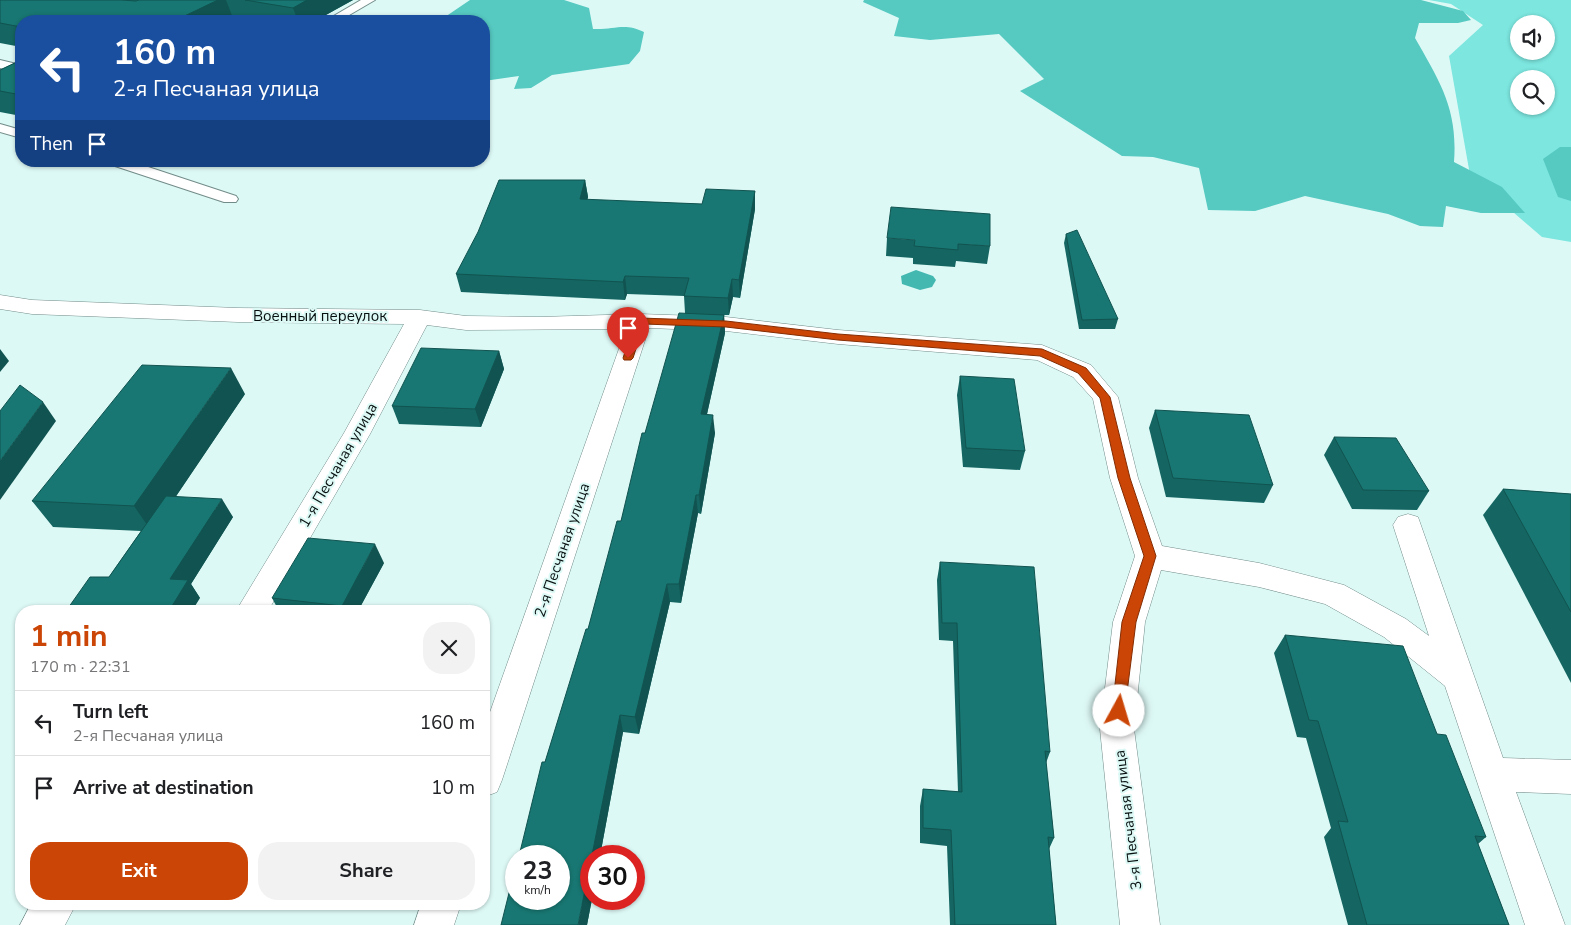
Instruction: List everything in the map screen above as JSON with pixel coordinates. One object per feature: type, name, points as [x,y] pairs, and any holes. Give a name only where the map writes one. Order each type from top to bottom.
[{"type":"street","name":"Военный переулок","points":[[0,302],[32,307],[218,314],[420,317],[484,323],[640,321]]},
{"type":"street","name":"1-я Песчаная улица","points":[[256,605],[357,434],[420,317]]},
{"type":"street","points":[[640,321],[726,324],[838,337],[1042,352],[1082,371],[1105,397],[1124,478],[1150,556],[1259,575],[1332,594],[1395,628],[1459,678]]},
{"type":"street","name":"2-я Песчаная улица","points":[[490,762],[640,321]]},
{"type":"street","points":[[1408,525],[1491,774],[1545,925]]},
{"type":"street","name":"3-я Песчаная улица","points":[[1140,925],[1117,729],[1129,622],[1150,556]]},
{"type":"street","points":[[1491,774],[1571,777]]},
{"type":"street","points":[[40,925],[51,910]]},
{"type":"street","points":[[434,925],[439,910]]},
{"type":"lane","points":[[342,15],[368,0]]},
{"type":"lane","points":[[0,64],[15,68]]},
{"type":"lane","points":[[0,128],[15,132]]},
{"type":"lane","points":[[132,167],[230,199]]},
{"type":"shaded area","points":[[470,0],[564,0],[589,8],[593,29],[631,27],[644,32],[640,51],[629,64],[552,75],[531,88],[514,89],[519,76],[490,80],[490,15],[448,15]]},
{"type":"shaded area","points":[[864,0],[1421,0],[1463,11],[1471,20],[1458,23],[1419,23],[1415,38],[1432,68],[1450,111],[1453,126],[1454,162],[1502,187],[1525,213],[1481,213],[1446,206],[1443,227],[1420,226],[1388,214],[1305,196],[1255,211],[1208,210],[1199,168],[1153,157],[1122,156],[1020,91],[1044,79],[999,34],[930,40],[894,36],[899,18],[863,2]]},
{"type":"shaded area","points":[[1429,0],[1571,0],[1571,242],[1542,237],[1470,175],[1449,56],[1483,25],[1451,4]]},
{"type":"shaded area","points":[[1560,147],[1571,147],[1571,201],[1558,197],[1543,159]]},
{"type":"shaded area","points":[[916,270],[933,276],[936,280],[932,287],[920,290],[902,284],[901,276]]},
{"type":"building","points":[[0,0],[218,0],[187,15],[15,15],[15,26],[0,23]]},
{"type":"building","points":[[245,0],[307,0],[293,8]]},
{"type":"building","points":[[15,63],[15,94],[0,91],[0,70]]},
{"type":"building","points":[[499,180],[585,180],[580,199],[702,204],[706,189],[755,191],[739,280],[732,279],[728,298],[684,296],[689,278],[625,276],[623,282],[456,274],[478,232]]},
{"type":"building","points":[[891,207],[990,214],[990,246],[958,244],[958,250],[914,246],[915,240],[887,238]]},
{"type":"building","points":[[1077,230],[1118,319],[1082,320],[1066,234]]},
{"type":"building","points":[[679,313],[724,315],[701,414],[713,415],[699,495],[696,495],[679,584],[667,584],[635,717],[620,715],[594,845],[580,845],[581,910],[578,925],[501,925],[505,909],[570,910],[570,845],[522,845],[542,762],[545,762],[586,629],[588,629],[617,521],[621,521],[642,433],[645,433]]},
{"type":"building","points":[[421,348],[499,351],[475,409],[392,406]]},
{"type":"building","points":[[142,365],[231,368],[134,506],[32,501]]},
{"type":"building","points":[[960,376],[1014,379],[1025,451],[966,448]]},
{"type":"building","points":[[20,385],[43,402],[0,461],[0,411]]},
{"type":"building","points":[[1155,410],[1249,415],[1273,485],[1173,478]]},
{"type":"building","points":[[1334,437],[1396,438],[1429,491],[1363,490]]},
{"type":"building","points":[[1503,489],[1571,494],[1571,612]]},
{"type":"building","points":[[166,496],[222,499],[170,579],[188,580],[173,605],[70,605],[90,577],[109,577]]},
{"type":"building","points":[[308,538],[375,544],[343,605],[272,598]]},
{"type":"building","points":[[940,562],[1034,567],[1050,752],[1045,751],[1054,838],[1048,837],[1056,925],[955,925],[951,830],[923,828],[923,789],[962,792],[957,623],[942,623]]},
{"type":"building","points":[[1285,635],[1403,646],[1437,734],[1446,735],[1486,837],[1475,836],[1509,925],[1367,925],[1338,821],[1348,822],[1318,721],[1309,720]]},
{"type":"route","points":[[628,358],[640,321],[726,324],[838,337],[1042,352],[1082,371],[1105,397],[1124,478],[1150,556],[1129,622],[1119,711]]}]
